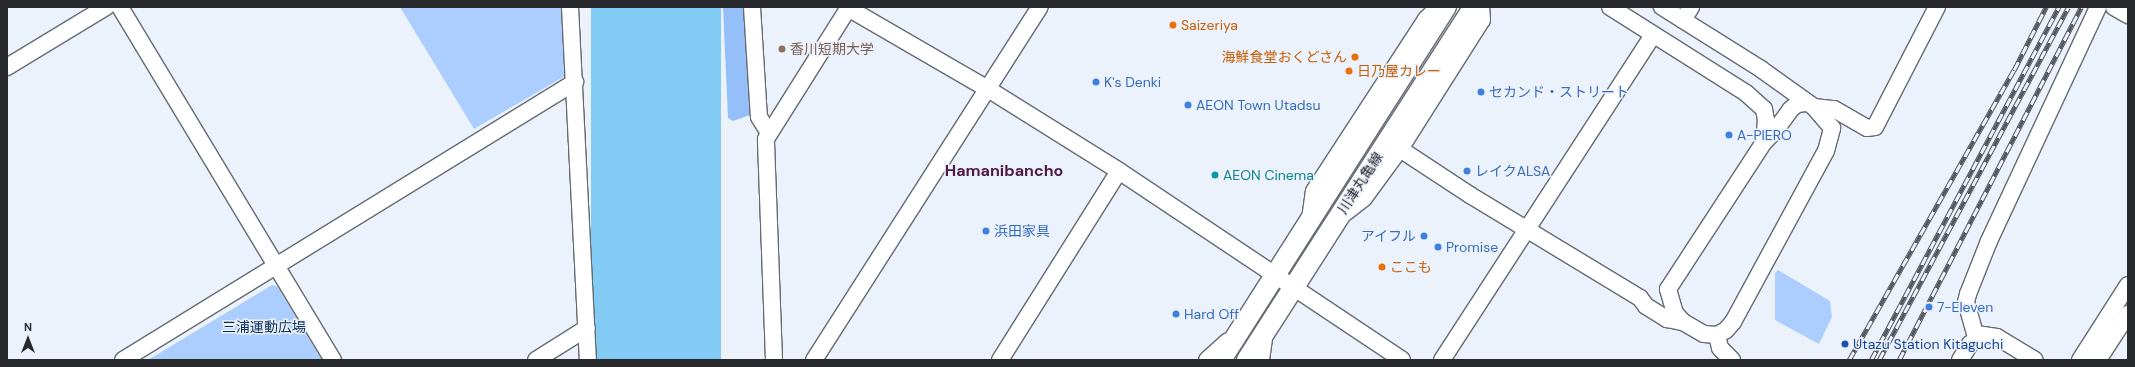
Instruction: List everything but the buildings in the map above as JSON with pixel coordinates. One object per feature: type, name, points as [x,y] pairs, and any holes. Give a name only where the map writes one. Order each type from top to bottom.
[{"type":"main road","name":"川津丸亀線","points":[[1221,360],[1446,7]]},
{"type":"main road","name":"川津丸亀線","points":[[1247,360],[1335,220],[1474,7]]},
{"type":"street","points":[[7,67],[106,7]]},
{"type":"street","points":[[120,7],[333,360]]},
{"type":"street","points":[[570,7],[588,360]]},
{"type":"street","points":[[752,7],[759,117],[769,133]]},
{"type":"street","points":[[774,360],[765,146],[769,133],[849,7],[988,89],[1119,171],[1402,360]]},
{"type":"street","points":[[814,360],[1040,7]]},
{"type":"street","points":[[1310,221],[1314,190],[1426,19],[1439,7]]},
{"type":"street","points":[[1335,220],[1364,198],[1400,149],[1482,20],[1481,7]]},
{"type":"street","points":[[1610,7],[1756,101],[1764,109],[1766,120],[1764,142]]},
{"type":"street","points":[[1662,7],[1687,13],[1810,105],[1832,128],[1826,151],[1733,322],[1718,335],[1704,334],[1683,322],[1675,313],[1668,289]]},
{"type":"street","points":[[1640,298],[1668,289],[1764,142],[1775,131],[1790,110],[1797,104],[1834,109],[1866,128],[1875,127],[1937,7]]},
{"type":"street","points":[[1976,338],[1966,302],[1968,294],[1992,234],[2098,7]]},
{"type":"street","points":[[2114,7],[2128,15]]},
{"type":"street","points":[[1442,360],[1653,35]]},
{"type":"street","points":[[123,360],[575,82]]},
{"type":"street","points":[[1400,149],[1640,298],[1646,306],[1667,319],[1683,322]]},
{"type":"street","points":[[1000,360],[1119,171]]},
{"type":"street","points":[[2080,360],[2128,285]]},
{"type":"street","points":[[2098,360],[2128,314]]},
{"type":"street","points":[[536,360],[587,328]]},
{"type":"street","points":[[1207,360],[1240,330]]},
{"type":"street","points":[[1260,360],[1265,332]]},
{"type":"street","points":[[1718,335],[1720,348],[1732,360]]},
{"type":"street","points":[[1960,360],[1976,338],[1983,335],[1997,337],[2035,360]]},
{"type":"green space","points":[[400,7],[564,7],[567,75],[474,129]]},
{"type":"green space","points":[[1778,270],[1830,301],[1832,317],[1819,344],[1775,320],[1775,273]]},
{"type":"green space","name":"三浦運動広場","points":[[272,285],[277,286],[322,360],[148,360]]},
{"type":"shaded area","points":[[591,7],[721,7],[721,360],[591,360]]},
{"type":"shaded area","points":[[723,7],[745,7],[750,115],[733,121],[728,118]]},
{"type":"railway","points":[[1849,360],[2014,70],[2046,7]]},
{"type":"railway","points":[[1871,360],[2059,7]]},
{"type":"railway","points":[[1879,360],[2068,7]]},
{"type":"railway","points":[[1899,360],[2081,7]]},
{"type":"place","name":"Saizeriya","points":[[1173,25]]},
{"type":"place","name":"香川短期大学","points":[[782,49]]},
{"type":"place","name":"海鮮食堂おくどさん","points":[[1355,57]]},
{"type":"place","name":"日乃屋カレー","points":[[1349,71]]},
{"type":"place","name":"K's Denki","points":[[1096,82]]},
{"type":"place","name":"セカンド・ストリート","points":[[1481,92]]},
{"type":"place","name":"AEON Town Utadsu","points":[[1188,105]]},
{"type":"place","name":"A-PIERO","points":[[1729,135]]},
{"type":"place","name":"レイクALSA","points":[[1467,171]]},
{"type":"place","name":"AEON Cinema","points":[[1215,175]]},
{"type":"place","name":"浜田家具","points":[[986,231]]},
{"type":"place","name":"アイフル","points":[[1424,236]]},
{"type":"place","name":"Promise","points":[[1438,247]]},
{"type":"place","name":"ここも","points":[[1382,267]]},
{"type":"place","name":"7-Eleven","points":[[1929,307]]},
{"type":"place","name":"Hard Off","points":[[1176,314]]},
{"type":"place","name":"Utazu Station Kitaguchi","points":[[1845,344]]},
{"type":"district","name":"Hamanibancho","points":[[1004,171]]}]
